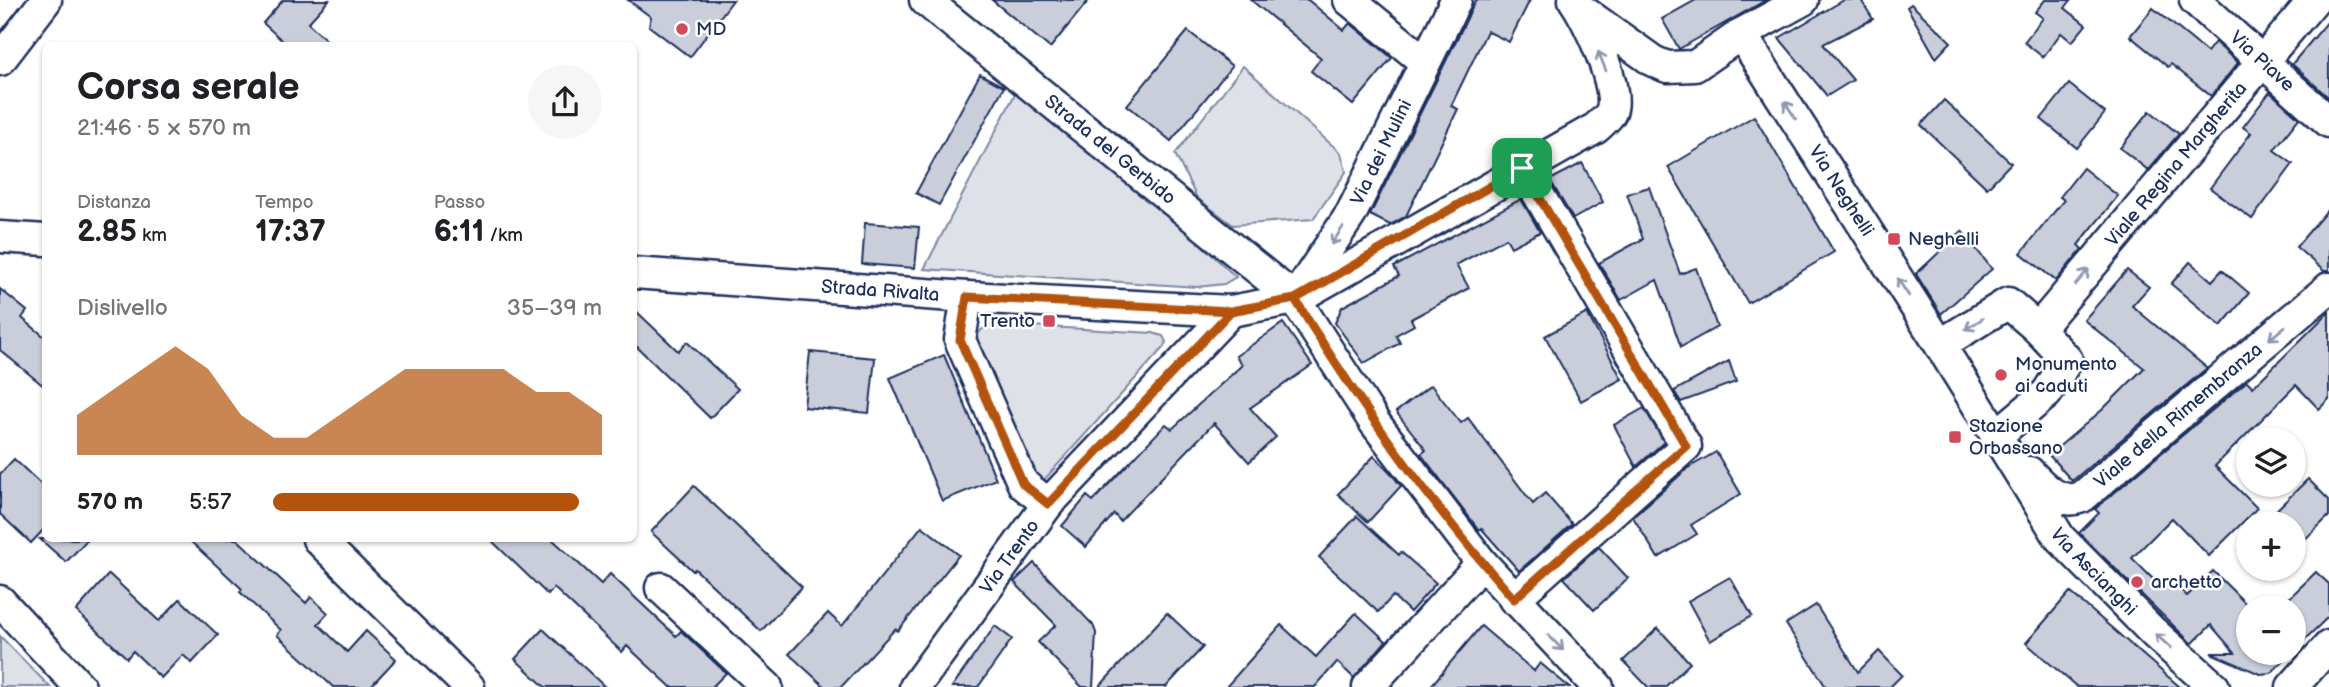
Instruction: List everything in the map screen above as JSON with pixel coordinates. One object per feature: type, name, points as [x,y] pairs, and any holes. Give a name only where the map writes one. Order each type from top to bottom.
[{"type":"street","points":[[0,60],[46,0]]},
{"type":"street","name":"Strada del Gerbido","points":[[925,0],[1295,299],[1375,424],[1482,563],[1598,687]]},
{"type":"street","points":[[1349,0],[1425,62]]},
{"type":"street","name":"Via dei Mulini","points":[[1295,299],[1351,215],[1456,0]]},
{"type":"street","points":[[1578,6],[1653,61],[1667,67],[1695,66],[1741,34],[1803,0]]},
{"type":"street","name":"Via Piave","points":[[2195,0],[2329,122]]},
{"type":"street","name":"Viale Regina Margherita","points":[[2038,329],[2314,0]]},
{"type":"street","name":"Strada Rivalta","points":[[637,274],[967,297],[1231,311],[1295,299],[1596,128],[1611,112],[1613,88],[1578,6]]},
{"type":"street","name":"Via Neghelli","points":[[1741,34],[1996,436]]},
{"type":"street","points":[[1514,599],[1686,446],[1522,168]]},
{"type":"street","points":[[0,237],[42,240]]},
{"type":"street","name":"Viale della Rimembranza","points":[[1996,436],[2050,492],[2063,499],[2074,500],[2082,497],[2329,288]]},
{"type":"street","points":[[967,297],[960,340],[1023,484],[1048,504]]},
{"type":"street","points":[[1940,345],[2008,303],[2038,329],[2067,360],[2048,393],[1996,436]]},
{"type":"street","name":"Via Trento","points":[[915,687],[1048,504],[1231,311]]},
{"type":"street","name":"Via Ascianghi","points":[[1996,436],[2060,538],[2153,632],[2214,687]]},
{"type":"street","points":[[321,542],[469,687]]},
{"type":"street","points":[[1368,687],[1482,563]]},
{"type":"street","points":[[661,588],[767,687]]},
{"type":"street","points":[[0,601],[80,687]]},
{"type":"street","points":[[2292,687],[2329,646]]},
{"type":"shaded area","points":[[1243,66],[1341,153],[1346,172],[1313,219],[1233,225],[1197,198],[1175,154]]},
{"type":"shaded area","points":[[1017,90],[1177,222],[1236,277],[1224,284],[1197,287],[924,269]]},
{"type":"shaded area","points":[[996,324],[1153,333],[1163,336],[1166,342],[1044,480],[1039,480],[1035,477],[975,345],[981,330]]},
{"type":"shaded area","points":[[0,636],[50,687],[0,687]]},
{"type":"building","points":[[283,0],[329,0],[308,23],[329,42],[284,42],[263,23]]},
{"type":"building","name":"MD","points":[[628,0],[733,0],[690,57],[649,26],[651,17]]},
{"type":"building","points":[[992,0],[1089,0],[1050,48]]},
{"type":"building","points":[[1251,0],[1308,0],[1344,30],[1350,23],[1392,58],[1353,105],[1311,71],[1321,58]]},
{"type":"building","points":[[1476,0],[1530,0],[1509,42],[1487,31],[1451,106],[1458,109],[1406,216],[1390,225],[1370,215]]},
{"type":"building","points":[[1696,0],[1766,0],[1679,49],[1662,19]]},
{"type":"building","points":[[1844,0],[1861,0],[1873,19],[1823,44],[1853,80],[1827,96],[1779,38]]},
{"type":"building","points":[[2045,0],[2071,0],[2065,8],[2086,25],[2072,42],[2061,33],[2043,57],[2024,42],[2043,18],[2035,12]]},
{"type":"building","points":[[1911,4],[1951,42],[1936,58],[1907,7]]},
{"type":"building","points":[[2153,8],[2207,52],[2215,42],[2238,63],[2211,96],[2171,64],[2168,67],[2130,36]]},
{"type":"building","points":[[2329,20],[2329,98],[2292,64]]},
{"type":"building","points":[[1188,31],[1232,66],[1171,141],[1127,105]]},
{"type":"building","points":[[980,74],[1004,87],[939,205],[916,193]]},
{"type":"building","points":[[2069,84],[2105,113],[2077,148],[2041,119]]},
{"type":"building","points":[[2270,92],[2299,118],[2274,150],[2293,164],[2252,219],[2210,188],[2251,133],[2243,127]]},
{"type":"building","points":[[1944,100],[2011,163],[1987,188],[1921,125]]},
{"type":"building","points":[[2150,111],[2179,134],[2148,170],[2120,148]]},
{"type":"building","points":[[1754,116],[1834,252],[1748,303],[1668,167]]},
{"type":"building","points":[[1582,163],[1603,202],[1573,219],[1550,180]]},
{"type":"building","points":[[2083,168],[2118,196],[2078,245],[2082,249],[2056,281],[2021,253],[2064,200],[2060,197]]},
{"type":"building","points":[[1649,187],[1680,274],[1696,268],[1717,327],[1681,347],[1657,280],[1621,300],[1599,263],[1643,239],[1627,194]]},
{"type":"building","points":[[1521,199],[1540,232],[1511,247],[1506,238],[1456,265],[1469,288],[1411,319],[1414,325],[1396,335],[1400,343],[1364,363],[1335,323],[1342,307],[1399,276],[1394,267]]},
{"type":"building","points":[[2329,208],[2329,271],[2324,271],[2296,247]]},
{"type":"building","points":[[865,223],[919,227],[915,268],[862,264]]},
{"type":"building","points":[[1962,231],[1992,269],[1941,314],[1916,274]]},
{"type":"building","points":[[2190,262],[2212,281],[2222,270],[2249,293],[2221,326],[2171,284]]},
{"type":"building","points":[[2127,270],[2149,287],[2132,306],[2207,368],[2072,481],[2049,455],[2102,410],[2144,368],[2084,320]]},
{"type":"building","points":[[0,289],[27,311],[22,318],[42,335],[42,385],[0,350]]},
{"type":"building","points":[[637,312],[678,351],[687,342],[738,389],[710,418],[637,347]]},
{"type":"building","points":[[2329,312],[2329,399],[2319,409],[2296,385],[2254,427],[2236,427],[2236,445],[2215,466],[2236,487],[2236,497],[2246,497],[2257,508],[2254,511],[2236,511],[2236,529],[2209,556],[2172,518],[2132,558],[2161,587],[2169,578],[2187,596],[2213,571],[2237,595],[2236,664],[2211,653],[2235,653],[2211,625],[2192,644],[2079,533],[2099,513],[2095,509],[2247,381],[2253,387]]},
{"type":"building","points":[[1587,313],[1622,379],[1581,401],[1545,336]]},
{"type":"building","points":[[1283,323],[1312,365],[1250,408],[1276,437],[1249,462],[1214,423],[1120,521],[1114,514],[1086,547],[1062,526],[1087,496],[1093,501],[1166,424],[1172,429],[1242,365],[1236,356]]},
{"type":"building","points":[[810,352],[875,358],[869,413],[804,407]]},
{"type":"building","points":[[944,355],[996,479],[942,501],[890,378]]},
{"type":"building","points":[[1729,361],[1736,382],[1681,402],[1674,391]]},
{"type":"building","points":[[1431,385],[1461,423],[1468,418],[1533,504],[1545,493],[1572,524],[1519,571],[1481,528],[1479,530],[1421,454],[1426,450],[1396,412]]},
{"type":"building","points":[[1644,408],[1664,442],[1636,467],[1614,425]]},
{"type":"building","points":[[1716,452],[1741,494],[1691,525],[1697,534],[1658,558],[1633,517],[1688,468]]},
{"type":"building","points":[[1374,456],[1401,486],[1368,522],[1338,494]]},
{"type":"building","points":[[14,459],[42,485],[42,531],[31,543],[0,514],[0,474]]},
{"type":"building","points":[[2308,479],[2329,500],[2329,516],[2306,538],[2306,511],[2275,511],[2290,497],[2306,497]]},
{"type":"building","points":[[694,486],[802,587],[761,631],[651,532]]},
{"type":"building","points":[[1357,516],[1399,555],[1401,552],[1436,583],[1410,612],[1393,596],[1378,612],[1319,557]]},
{"type":"building","points":[[922,526],[959,555],[898,631],[895,629],[841,687],[825,687],[789,654],[828,613],[842,626]]},
{"type":"building","points":[[43,542],[85,542],[66,562]]},
{"type":"building","points":[[191,542],[240,542],[306,603],[311,597],[328,613],[318,624],[347,652],[366,631],[396,659],[370,687],[333,687],[277,635],[281,630],[240,592],[242,589]]},
{"type":"building","points":[[493,542],[555,542],[601,584],[610,574],[676,636],[681,631],[726,673],[712,687],[671,687],[627,646],[622,652],[554,588],[548,595]]},
{"type":"building","points":[[1599,547],[1628,578],[1594,610],[1564,578]]},
{"type":"building","points":[[1034,563],[1093,625],[1096,633],[1093,687],[1082,687],[1038,642],[1056,625],[1014,582]]},
{"type":"building","points":[[2316,572],[2329,584],[2329,616],[2306,638],[2306,595],[2292,595]]},
{"type":"building","points":[[109,574],[159,621],[180,599],[218,635],[192,663],[183,655],[161,678],[133,651],[127,658],[76,611]]},
{"type":"building","points":[[1730,577],[1752,616],[1710,641],[1688,601]]},
{"type":"building","points":[[2070,592],[2180,687],[2077,687],[2026,643]]},
{"type":"building","points":[[1816,605],[1858,672],[1879,651],[1902,675],[1890,687],[1826,687],[1786,624]]},
{"type":"building","points":[[1167,613],[1203,647],[1166,687],[1099,687]]},
{"type":"building","points":[[1356,613],[1386,641],[1354,678],[1337,662],[1315,687],[1226,687],[1281,625],[1316,657]]},
{"type":"building","points":[[995,626],[1012,639],[978,687],[952,687]]},
{"type":"building","points":[[1481,626],[1534,671],[1540,663],[1569,687],[1430,687]]},
{"type":"building","points":[[1658,628],[1690,663],[1665,687],[1648,687],[1623,661]]},
{"type":"building","points":[[543,629],[605,687],[545,687],[515,659]]},
{"type":"building","points":[[2239,665],[2279,665],[2271,673],[2260,674]]},
{"type":"place","name":"MD","points":[[682,29]]},
{"type":"place","name":"Neghelli","points":[[1894,239]]},
{"type":"place","name":"Trento","points":[[1049,321]]},
{"type":"place","name":"Monumento ai caduti","points":[[2001,375]]},
{"type":"place","name":"Stazione Orbassano","points":[[1955,437]]},
{"type":"place","name":"archetto","points":[[2137,582]]},
{"type":"route","points":[[1522,168],[1295,299],[1231,311],[967,297],[960,340],[1023,484],[1048,504],[1231,311],[1295,299],[1375,424],[1482,563],[1514,599],[1686,446],[1522,168]]}]
